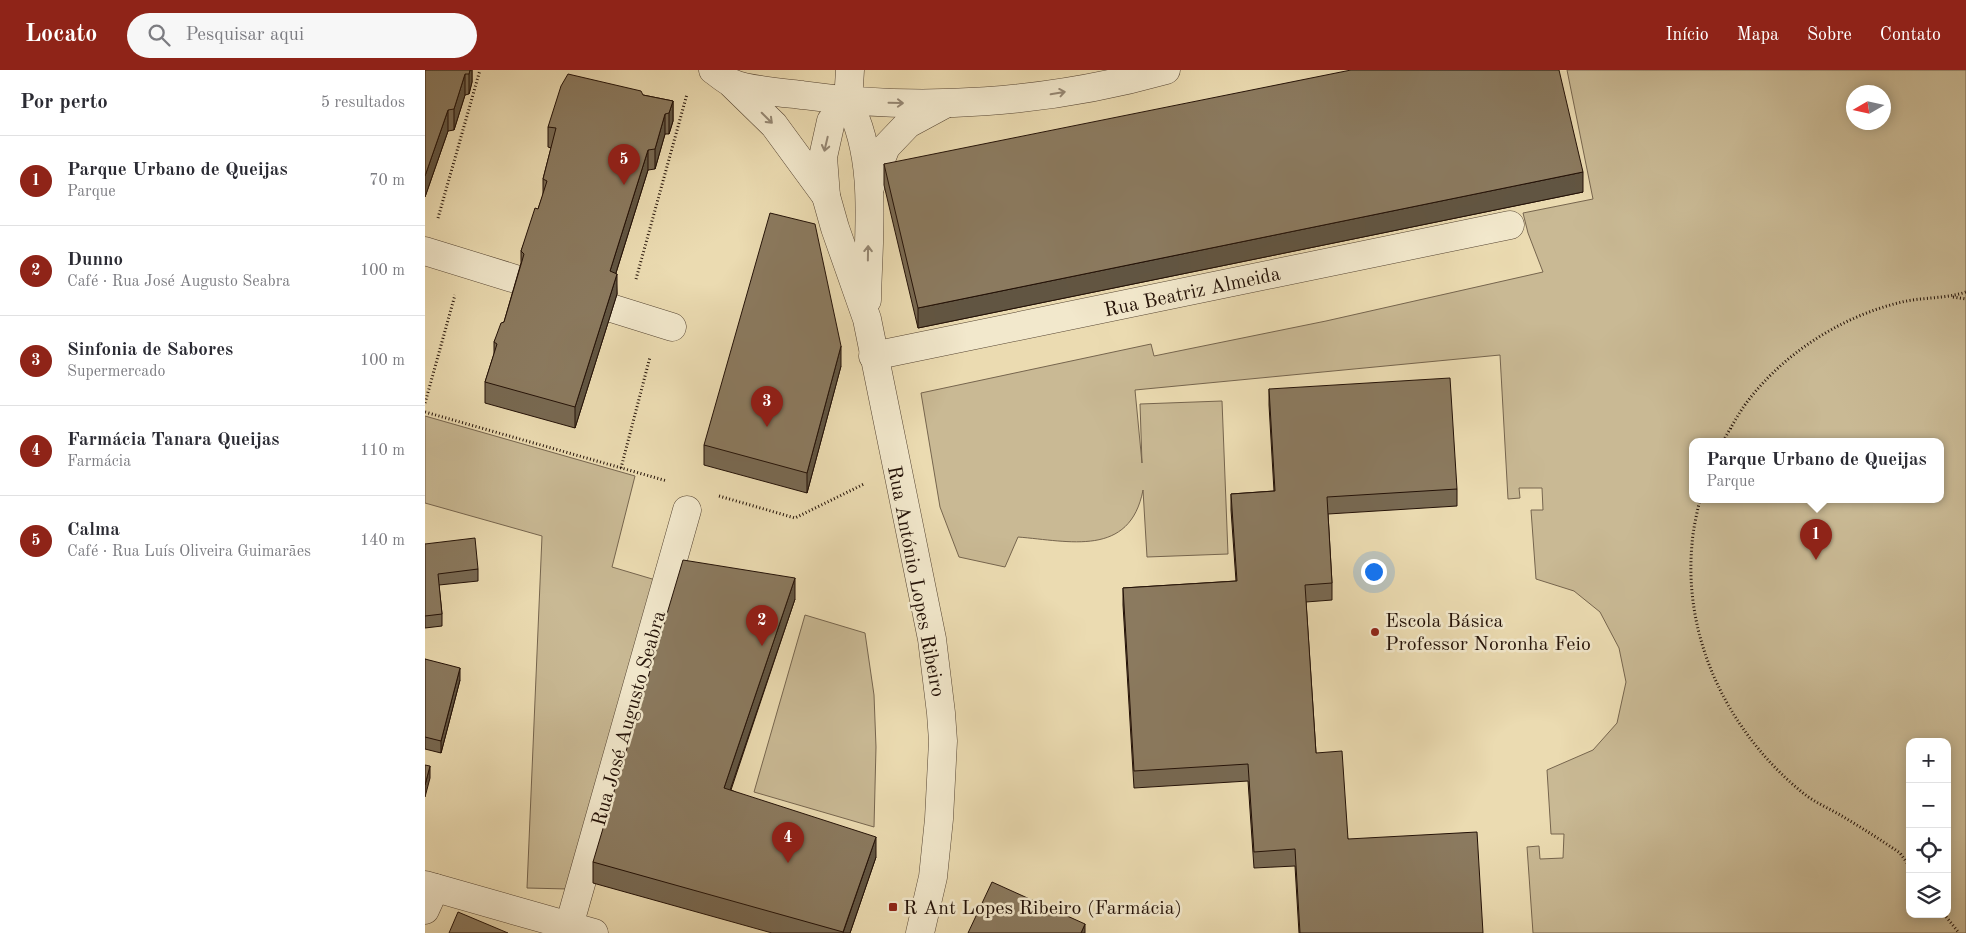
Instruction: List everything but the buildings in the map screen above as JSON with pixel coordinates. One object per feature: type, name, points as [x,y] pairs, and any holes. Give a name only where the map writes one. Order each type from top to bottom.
[{"type":"street","points":[[847,102],[850,70]]},
{"type":"street","points":[[723,77],[847,102],[946,103],[1028,98],[1166,70]]},
{"type":"street","name":"Rua António Lopes Ribeiro","points":[[723,77],[774,125],[826,196]]},
{"type":"street","name":"Rua António Lopes Ribeiro","points":[[867,319],[835,228],[826,196],[823,157],[831,120],[847,102],[858,121],[869,189],[867,319],[895,468],[932,639],[943,741],[933,877],[920,933]]},
{"type":"street","name":"Rua António Lopes Ribeiro","points":[[869,189],[886,147],[908,124],[946,103]]},
{"type":"street","name":"Rua Beatriz Almeida","points":[[873,356],[1510,225]]},
{"type":"street","points":[[426,252],[522,281]]},
{"type":"street","points":[[619,310],[665,325]]},
{"type":"street","name":"Rua José Augusto Seabra","points":[[581,929],[687,510]]},
{"type":"street","points":[[428,894],[581,929]]},
{"type":"path","points":[[426,252],[480,70]]},
{"type":"path","points":[[619,310],[689,89]]},
{"type":"path","points":[[425,403],[464,264]]},
{"type":"path","points":[[1952,297],[1966,292]]},
{"type":"path","points":[[1725,438],[1747,402],[1778,369],[1819,336],[1863,312],[1904,301],[1952,297],[1966,299]]},
{"type":"path","points":[[621,468],[665,325]]},
{"type":"path","points":[[425,412],[676,484]]},
{"type":"path","points":[[713,494],[795,518],[895,468]]},
{"type":"path","points":[[1699,503],[1692,543],[1691,584],[1698,631],[1708,666],[1729,708],[1760,752],[1804,794],[1900,853],[1906,861]]},
{"type":"path","points":[[1948,918],[1959,933]]},
{"type":"shaded area","points":[[1567,70],[1966,70],[1966,933],[1533,933],[1527,847],[1539,846],[1540,859],[1563,858],[1564,834],[1551,834],[1547,770],[1593,750],[1617,723],[1626,682],[1619,648],[1600,612],[1574,591],[1536,579],[1531,510],[1543,510],[1542,488],[1519,488],[1520,498],[1508,499],[1500,355],[1135,390],[1142,463],[1140,404],[1222,401],[1228,554],[1147,557],[1143,490],[1136,512],[1125,527],[1111,536],[1077,542],[1018,537],[1005,567],[959,557],[940,507],[921,393],[1151,344],[1154,356],[1326,321],[1543,272],[1528,233],[1523,213],[1593,199]]},
{"type":"shaded area","points":[[425,416],[635,476],[612,567],[659,581],[568,889],[527,888],[542,536],[425,503]]},
{"type":"shaded area","points":[[805,615],[865,633],[874,695],[876,747],[874,827],[754,792]]},
{"type":"place","name":"Calma","points":[[624,185]]},
{"type":"place","name":"Sinfonia de Sabores","points":[[767,427]]},
{"type":"place","name":"Parque Urbano de Queijas","points":[[1816,560]]},
{"type":"place","name":"Escola Básica Professor Noronha Feio","points":[[1375,632]]},
{"type":"place","name":"Dunno","points":[[762,646]]},
{"type":"place","name":"Farmácia Tanara Queijas","points":[[788,863]]},
{"type":"place","name":"R Ant Lopes Ribeiro (Farmácia)","points":[[893,907]]}]
